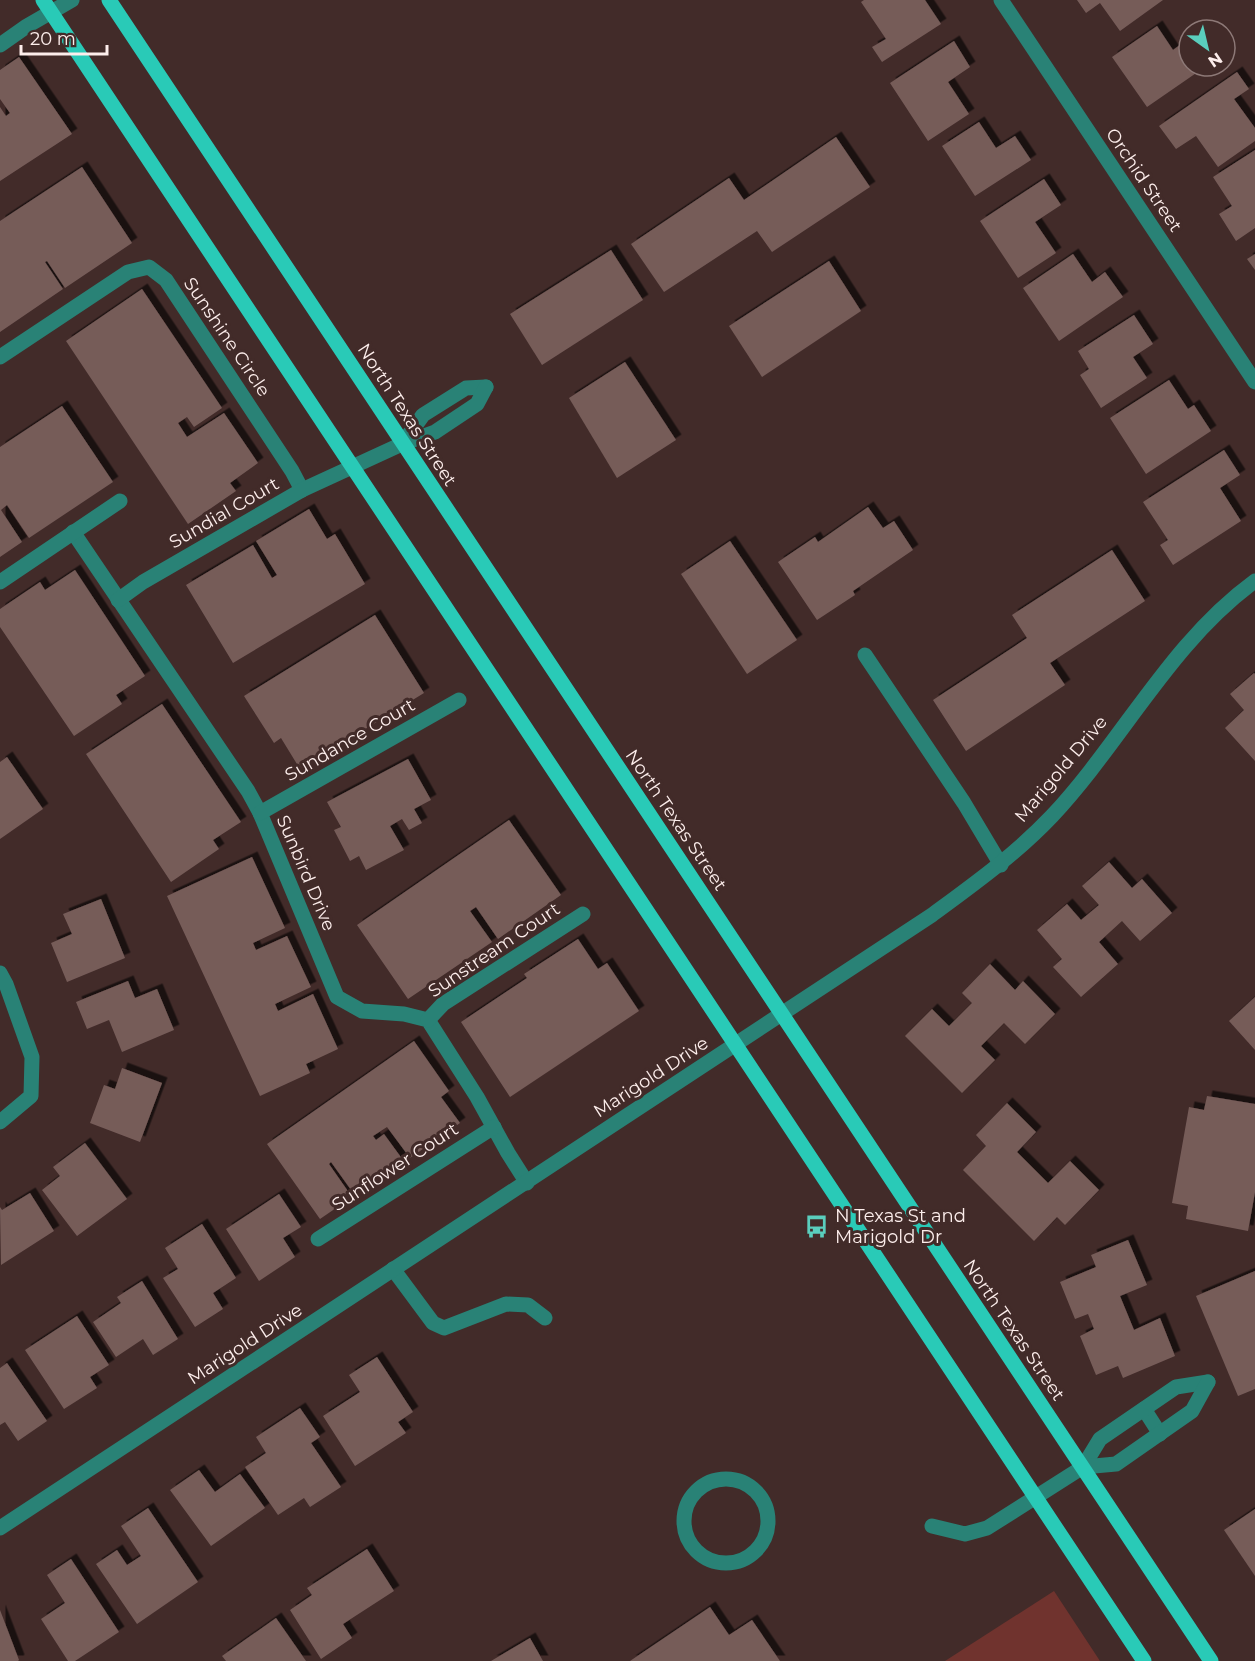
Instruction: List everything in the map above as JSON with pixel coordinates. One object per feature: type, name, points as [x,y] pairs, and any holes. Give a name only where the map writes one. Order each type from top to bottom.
[{"type":"main road","name":"North Texas Street","points":[[109,0],[1211,1661]]},
{"type":"main road","points":[[47,6],[1144,1661]]},
{"type":"street","points":[[0,45],[47,6],[72,0]]},
{"type":"street","name":"Orchid Street","points":[[1001,0],[1255,382]]},
{"type":"street","name":"Sunshine Circle","points":[[0,357],[128,272],[149,267],[166,280],[292,471],[302,490]]},
{"type":"street","name":"Sundial Court","points":[[118,600],[143,582],[302,490],[402,444],[435,432],[477,404],[486,387],[466,388],[423,415],[402,444]]},
{"type":"street","points":[[0,582],[120,501]]},
{"type":"street","name":"Sunbird Drive","points":[[73,532],[248,791],[260,813],[338,997],[362,1011],[404,1014],[428,1020]]},
{"type":"street","name":"Marigold Drive","points":[[0,1528],[736,1045],[932,915],[1001,866],[1052,816],[1094,766],[1157,680],[1191,641],[1255,581]]},
{"type":"street","points":[[865,655],[964,803],[1001,866]]},
{"type":"street","name":"Sundance Court","points":[[260,813],[459,700]]},
{"type":"street","name":"Sunstream Court","points":[[428,1020],[443,1004],[583,914]]},
{"type":"street","points":[[0,973],[32,1057],[32,1096],[0,1122]]},
{"type":"street","points":[[428,1020],[527,1183]]},
{"type":"street","name":"Sunflower Court","points":[[318,1239],[494,1127]]},
{"type":"street","points":[[393,1269],[433,1323],[444,1328],[506,1304],[528,1305],[545,1318]]},
{"type":"street","points":[[932,1526],[965,1534],[987,1528],[1083,1467],[1100,1439],[1176,1387],[1208,1382],[1192,1411],[1116,1464],[1083,1467]]},
{"type":"street","points":[[1144,1409],[1160,1434]]},
{"type":"street","points":[[726,1479],[741,1481],[754,1490],[765,1505],[768,1519],[765,1537],[755,1551],[740,1560],[723,1563],[707,1558],[694,1549],[686,1534],[684,1519],[688,1504],[697,1490],[711,1482],[726,1479]]},
{"type":"shaded area","points":[[1054,1591],[1100,1661],[945,1661]]},
{"type":"building","points":[[864,0],[925,0],[941,24],[882,62],[872,47],[886,39],[861,2]]},
{"type":"building","points":[[1077,0],[1163,0],[1120,31],[1100,3],[1086,13]]},
{"type":"building","points":[[1157,26],[1173,50],[1177,47],[1177,78],[1189,78],[1147,107],[1112,57]]},
{"type":"building","points":[[954,41],[970,67],[948,82],[969,114],[928,141],[890,83]]},
{"type":"building","points":[[19,57],[72,134],[0,181],[0,107],[6,116],[10,113],[0,99],[0,70]]},
{"type":"building","points":[[1237,72],[1249,89],[1234,99],[1255,128],[1255,141],[1218,167],[1196,136],[1176,149],[1159,126],[1228,78],[1237,78]]},
{"type":"building","points":[[979,122],[996,148],[1015,136],[1031,160],[975,196],[942,146]]},
{"type":"building","points":[[836,137],[870,187],[772,252],[757,231],[664,292],[631,244],[729,178],[744,200]]},
{"type":"building","points":[[1255,150],[1255,228],[1236,241],[1219,214],[1232,206],[1213,177]]},
{"type":"building","points":[[82,167],[132,243],[65,288],[47,261],[45,262],[63,289],[0,332],[0,221]]},
{"type":"building","points":[[1044,179],[1061,205],[1035,222],[1056,253],[1018,278],[980,221]]},
{"type":"building","points":[[611,250],[643,300],[542,365],[510,314]]},
{"type":"building","points":[[1073,254],[1092,282],[1105,272],[1123,297],[1059,341],[1023,288]]},
{"type":"building","points":[[1255,254],[1255,270],[1247,259]]},
{"type":"building","points":[[829,261],[861,311],[762,377],[729,326]]},
{"type":"building","points":[[142,289],[222,408],[194,427],[187,417],[178,423],[187,437],[224,413],[258,463],[230,483],[236,491],[188,524],[66,341]]},
{"type":"building","points":[[1134,315],[1153,344],[1133,357],[1147,378],[1101,408],[1080,375],[1089,369],[1078,351]]},
{"type":"building","points":[[625,362],[676,440],[617,478],[569,398]]},
{"type":"building","points":[[1169,380],[1188,409],[1194,405],[1211,431],[1146,474],[1110,418]]},
{"type":"building","points":[[62,406],[113,482],[29,538],[7,505],[1,510],[22,542],[0,557],[0,447]]},
{"type":"building","points":[[1224,450],[1240,475],[1220,488],[1241,521],[1173,565],[1160,545],[1168,540],[1143,502]]},
{"type":"building","points":[[868,507],[883,528],[894,521],[913,550],[853,591],[855,595],[817,620],[778,562],[815,537],[818,542]]},
{"type":"building","points":[[309,509],[327,539],[335,534],[365,584],[233,663],[186,585],[253,545],[272,578],[277,575],[256,541]]},
{"type":"building","points":[[730,541],[797,640],[747,674],[681,574]]},
{"type":"building","points":[[1112,550],[1145,601],[1050,663],[1065,685],[966,751],[933,700],[1027,638],[1012,615]]},
{"type":"building","points":[[75,570],[145,676],[116,695],[122,704],[74,736],[0,627],[0,609],[40,582],[45,590]]},
{"type":"building","points":[[375,615],[424,693],[300,769],[281,738],[274,743],[244,696]]},
{"type":"building","points":[[1254,673],[1255,761],[1225,728],[1244,710],[1230,694]]},
{"type":"building","points":[[162,704],[241,822],[213,840],[219,849],[171,882],[86,754]]},
{"type":"building","points":[[7,757],[43,809],[0,839],[0,762]]},
{"type":"building","points":[[408,759],[431,800],[414,809],[422,823],[409,830],[402,819],[390,826],[404,850],[366,870],[359,856],[350,861],[334,830],[341,827],[327,802]]},
{"type":"building","points":[[509,820],[561,895],[498,939],[476,907],[470,911],[492,942],[408,999],[357,925]]},
{"type":"building","points":[[252,857],[285,928],[253,943],[256,950],[287,936],[311,987],[275,1004],[278,1011],[313,994],[338,1049],[306,1064],[310,1073],[260,1096],[167,896]]},
{"type":"building","points":[[1109,862],[1132,888],[1142,879],[1172,913],[1140,941],[1122,921],[1099,942],[1118,964],[1081,997],[1053,967],[1062,959],[1037,930],[1067,904],[1081,920],[1099,905],[1082,886]]},
{"type":"building","points":[[101,899],[125,958],[67,982],[51,943],[72,934],[63,914]]},
{"type":"building","points":[[578,939],[598,969],[607,963],[639,1011],[510,1097],[461,1022],[527,978],[524,974]]},
{"type":"building","points":[[990,964],[1015,990],[1023,981],[1055,1014],[1025,1044],[1004,1023],[981,1046],[995,1060],[962,1093],[905,1036],[932,1009],[949,1026],[972,1003],[962,993]]},
{"type":"building","points":[[128,981],[135,998],[157,989],[174,1030],[122,1052],[109,1020],[87,1029],[76,1002]]},
{"type":"building","points":[[1255,997],[1255,1050],[1229,1021]]},
{"type":"building","points":[[414,1041],[449,1091],[441,1097],[460,1123],[410,1158],[387,1127],[373,1136],[376,1140],[384,1134],[403,1160],[354,1194],[331,1162],[329,1164],[352,1197],[320,1219],[267,1144]]},
{"type":"building","points":[[122,1068],[162,1083],[140,1142],[90,1123],[104,1085],[115,1089]]},
{"type":"building","points":[[1207,1096],[1255,1104],[1255,1192],[1248,1231],[1186,1219],[1188,1206],[1172,1203],[1189,1107],[1204,1110]]},
{"type":"building","points":[[1007,1103],[1036,1132],[1017,1152],[1048,1183],[1070,1161],[1099,1190],[1065,1225],[1057,1217],[1034,1241],[963,1170],[986,1146],[976,1135]]},
{"type":"building","points":[[85,1143],[127,1199],[77,1236],[42,1190],[60,1176],[53,1167]]},
{"type":"building","points":[[30,1193],[54,1231],[1,1265],[0,1207],[2,1210]]},
{"type":"building","points":[[279,1194],[301,1227],[283,1238],[295,1257],[259,1281],[226,1229]]},
{"type":"building","points":[[202,1224],[236,1278],[213,1293],[223,1309],[195,1327],[163,1278],[178,1269],[165,1248]]},
{"type":"building","points":[[1128,1240],[1147,1285],[1120,1296],[1134,1330],[1160,1318],[1175,1356],[1123,1378],[1118,1366],[1096,1375],[1080,1336],[1094,1329],[1088,1314],[1075,1319],[1060,1282],[1096,1267],[1091,1255]]},
{"type":"building","points":[[1255,1271],[1255,1389],[1238,1396],[1196,1296]]},
{"type":"building","points":[[142,1281],[178,1339],[153,1355],[143,1339],[116,1357],[93,1322],[121,1303],[117,1297]]},
{"type":"building","points":[[77,1316],[109,1365],[90,1377],[97,1388],[64,1409],[25,1350]]},
{"type":"building","points":[[377,1357],[413,1412],[398,1422],[406,1433],[355,1466],[323,1416],[360,1392],[349,1375]]},
{"type":"building","points":[[7,1363],[47,1421],[18,1441],[5,1422],[0,1425],[0,1368]]},
{"type":"building","points":[[300,1408],[320,1437],[311,1443],[341,1487],[310,1507],[304,1498],[278,1515],[245,1467],[266,1453],[256,1437]]},
{"type":"building","points":[[199,1470],[215,1492],[240,1474],[265,1508],[211,1546],[170,1490]]},
{"type":"building","points":[[148,1508],[198,1582],[137,1624],[96,1564],[117,1550],[127,1565],[141,1556],[121,1526]]},
{"type":"building","points":[[1255,1509],[1255,1576],[1224,1530]]},
{"type":"building","points":[[367,1549],[394,1591],[343,1624],[352,1638],[321,1659],[290,1610],[312,1595],[307,1588]]},
{"type":"building","points":[[71,1559],[119,1632],[75,1661],[68,1661],[41,1619],[65,1603],[47,1575]]},
{"type":"building","points":[[710,1607],[729,1635],[752,1620],[780,1661],[630,1661]]},
{"type":"building","points":[[0,1610],[19,1660],[18,1661],[0,1661]]},
{"type":"building","points":[[276,1618],[306,1661],[226,1661],[222,1656]]},
{"type":"building","points":[[530,1638],[543,1661],[491,1661]]},
{"type":"place","name":"N Texas St and Marigold Dr","points":[[817,1226]]}]
